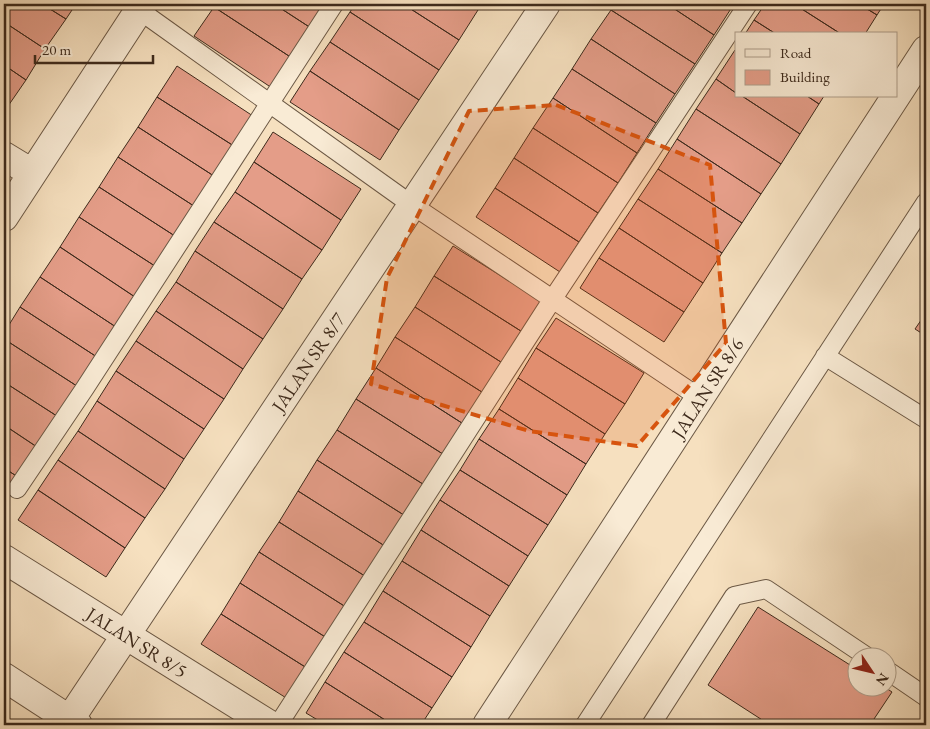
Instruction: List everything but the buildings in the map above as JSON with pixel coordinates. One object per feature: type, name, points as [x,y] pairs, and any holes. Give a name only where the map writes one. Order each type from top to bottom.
[{"type":"street","name":"JALAN SR 8/7","points":[[74,722],[126,636],[546,4]]},
{"type":"street","points":[[4,217],[141,7]]},
{"type":"street","name":"JALAN SR 8/6","points":[[898,93],[926,50]]},
{"type":"street","name":"JALAN SR 8/6","points":[[487,725],[895,98]]},
{"type":"street","points":[[4,156],[32,173]]},
{"type":"street","name":"JALAN SR 8/5","points":[[4,559],[270,725]]},
{"type":"street","points":[[4,677],[74,722]]},
{"type":"lane","points":[[17,489],[85,388],[334,4]]},
{"type":"lane","points":[[278,725],[552,300],[748,4]]},
{"type":"lane","points":[[141,7],[269,104],[412,206],[700,398]]},
{"type":"lane","points":[[585,725],[926,202]]},
{"type":"lane","points":[[825,356],[926,419]]},
{"type":"lane","points":[[651,725],[734,596],[766,589],[851,646]]},
{"type":"lane","points":[[898,678],[926,697]]},
{"type":"highlighted area","points":[[556,105],[710,165],[726,343],[637,446],[529,431],[371,384],[387,278],[469,111]]}]
